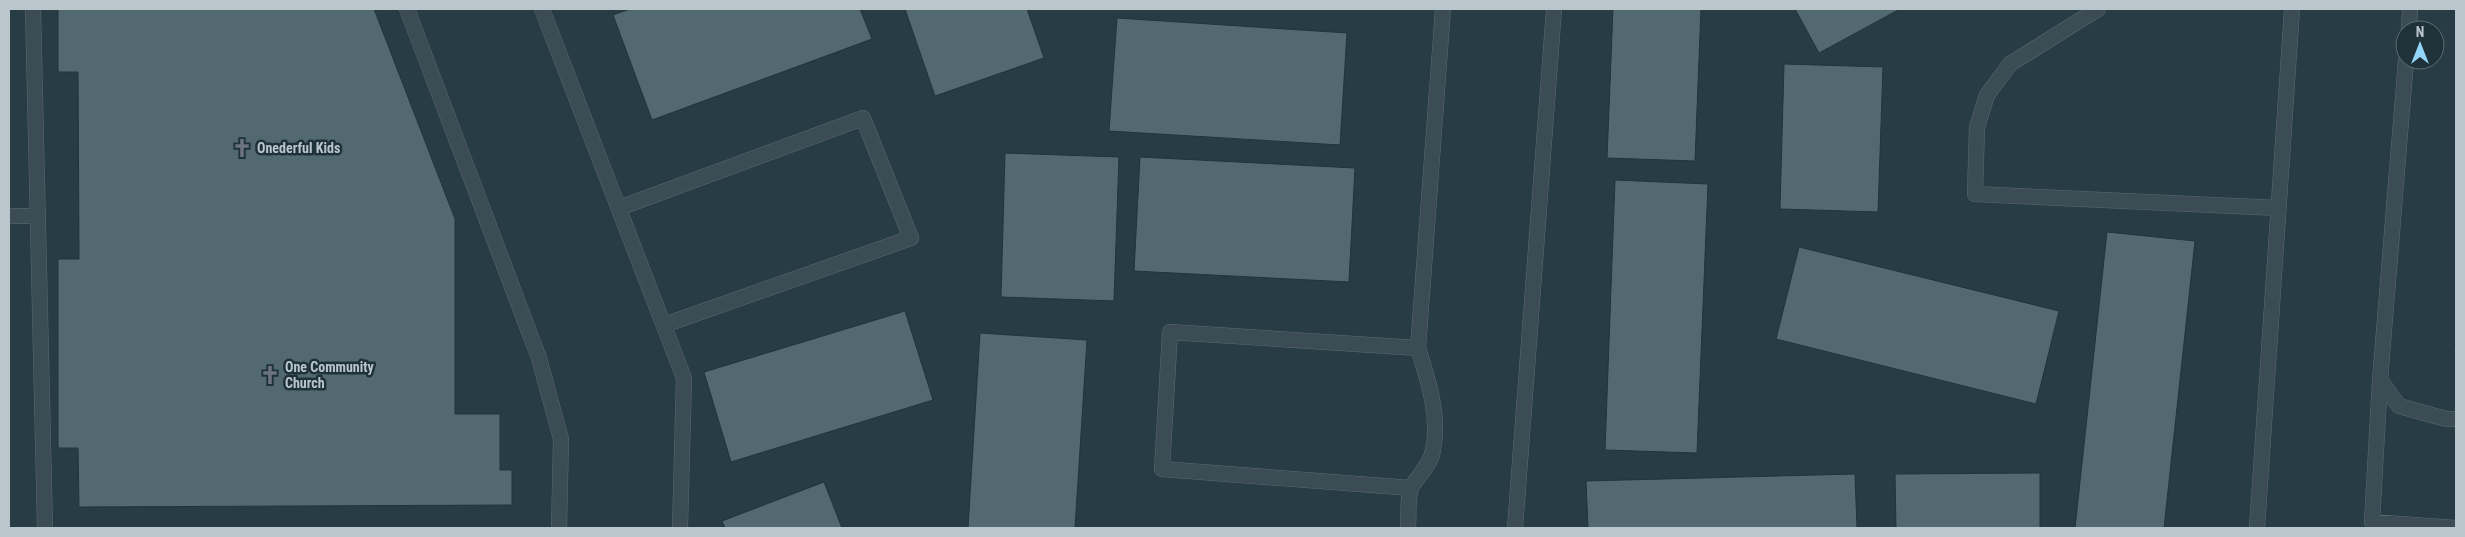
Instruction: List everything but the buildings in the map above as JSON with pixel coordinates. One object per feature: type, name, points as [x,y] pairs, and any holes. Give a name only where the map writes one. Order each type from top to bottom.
[{"type":"lane","points":[[33,9],[45,528]]},
{"type":"lane","points":[[407,9],[539,358],[561,439],[559,528]]},
{"type":"lane","points":[[542,9],[684,378],[680,528]]},
{"type":"lane","points":[[1408,528],[1411,488],[1424,472],[1433,451],[1434,410],[1429,381],[1418,348],[1443,9]]},
{"type":"lane","points":[[1515,528],[1554,9]]},
{"type":"lane","points":[[2098,9],[2010,64],[1987,95],[1977,127],[1975,194],[2278,208]]},
{"type":"lane","points":[[2257,528],[2292,9]]},
{"type":"lane","points":[[2405,70],[2380,380],[2372,522],[2456,528]]},
{"type":"lane","points":[[619,208],[863,118],[910,238],[664,326]]},
{"type":"lane","points":[[9,216],[38,216]]},
{"type":"lane","points":[[1411,488],[1162,469],[1170,332],[1418,348]]},
{"type":"lane","points":[[2380,380],[2399,406],[2446,419],[2456,419]]},
{"type":"place","name":"Onederful Kids","points":[[242,148]]},
{"type":"place","name":"One Community Church","points":[[270,375]]}]
